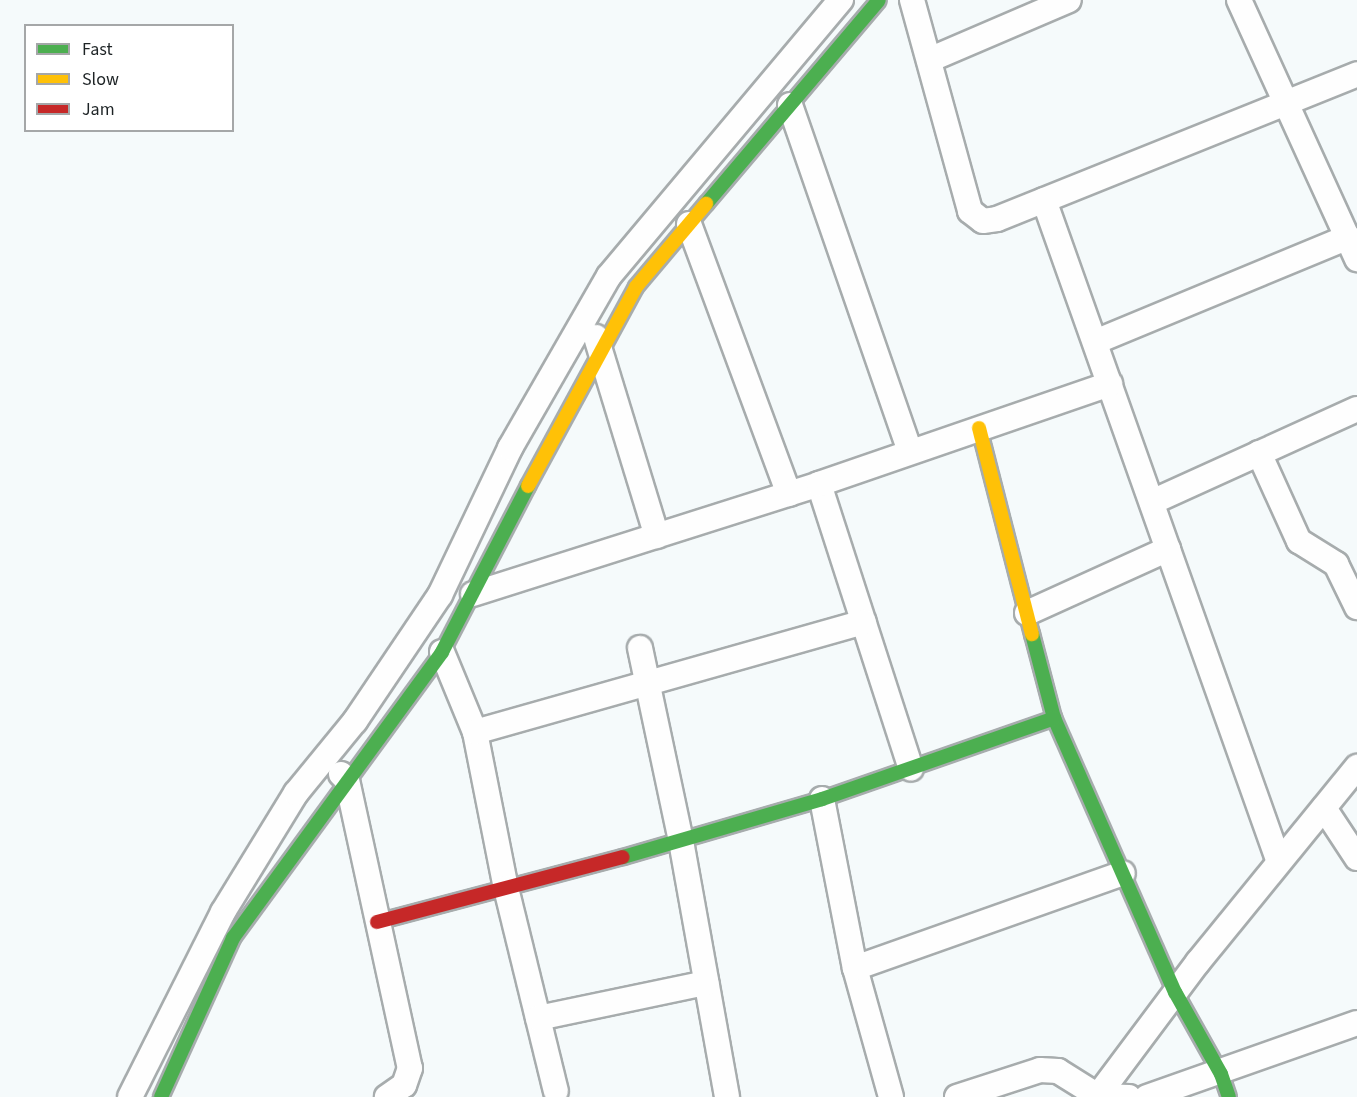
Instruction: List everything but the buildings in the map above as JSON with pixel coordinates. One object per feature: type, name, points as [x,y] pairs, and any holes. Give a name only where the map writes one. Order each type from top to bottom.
[{"type":"street","points":[[130,1097],[177,998],[223,912],[296,793],[355,721],[440,595],[510,448],[609,276],[841,0]]},
{"type":"street","points":[[160,1097],[233,938],[257,902],[442,652],[601,346],[636,287],[879,0]]},
{"type":"street","points":[[912,0],[970,211],[983,221],[1044,200],[1284,101],[1357,74]]},
{"type":"street","points":[[929,60],[1069,0]]},
{"type":"street","points":[[1095,342],[1353,248],[1239,0]]},
{"type":"street","points":[[790,105],[910,452]]},
{"type":"street","points":[[1044,200],[1279,862]]},
{"type":"street","points":[[689,224],[789,494]]},
{"type":"street","points":[[585,317],[601,346],[657,536]]},
{"type":"street","points":[[473,594],[789,494],[1110,384]]},
{"type":"street","points":[[1152,502],[1357,409]]},
{"type":"street","points":[[978,428],[1054,718],[1175,993],[1221,1074],[1229,1097]]},
{"type":"street","points":[[1259,453],[1299,541],[1336,564],[1357,607]]},
{"type":"street","points":[[819,484],[911,768]]},
{"type":"street","points":[[1027,614],[1168,549]]},
{"type":"street","points":[[475,732],[648,681],[864,622]]},
{"type":"street","points":[[640,648],[681,841],[727,1097]]},
{"type":"street","points":[[442,652],[475,732],[506,888],[556,1091]]},
{"type":"street","points":[[377,922],[681,841],[822,799],[1054,718]]},
{"type":"street","points":[[325,756],[347,780],[410,1068],[404,1085],[387,1097]]},
{"type":"street","points":[[1097,1096],[1175,993],[1357,767]]},
{"type":"street","points":[[822,799],[855,968],[891,1097]]},
{"type":"street","points":[[1324,808],[1357,858]]},
{"type":"street","points":[[855,968],[1123,873]]},
{"type":"street","points":[[538,1018],[706,983]]},
{"type":"street","points":[[177,998],[200,1011]]},
{"type":"street","points":[[1147,1097],[1221,1074],[1357,1023]]},
{"type":"street","points":[[957,1097],[1040,1070],[1058,1071],[1097,1096],[1129,1097]]},
{"type":"traffic: fast","points":[[706,204],[879,0]]},
{"type":"traffic: fast","points":[[161,1097],[233,938],[442,652],[528,486]]},
{"type":"traffic: fast","points":[[1032,634],[1054,718],[1175,992],[1221,1074],[1229,1097]]},
{"type":"traffic: fast","points":[[623,857],[822,799],[1054,718]]},
{"type":"traffic: slow","points":[[528,486],[636,287],[706,204]]},
{"type":"traffic: slow","points":[[979,428],[1032,634]]},
{"type":"traffic: jam","points":[[377,922],[623,857]]}]
